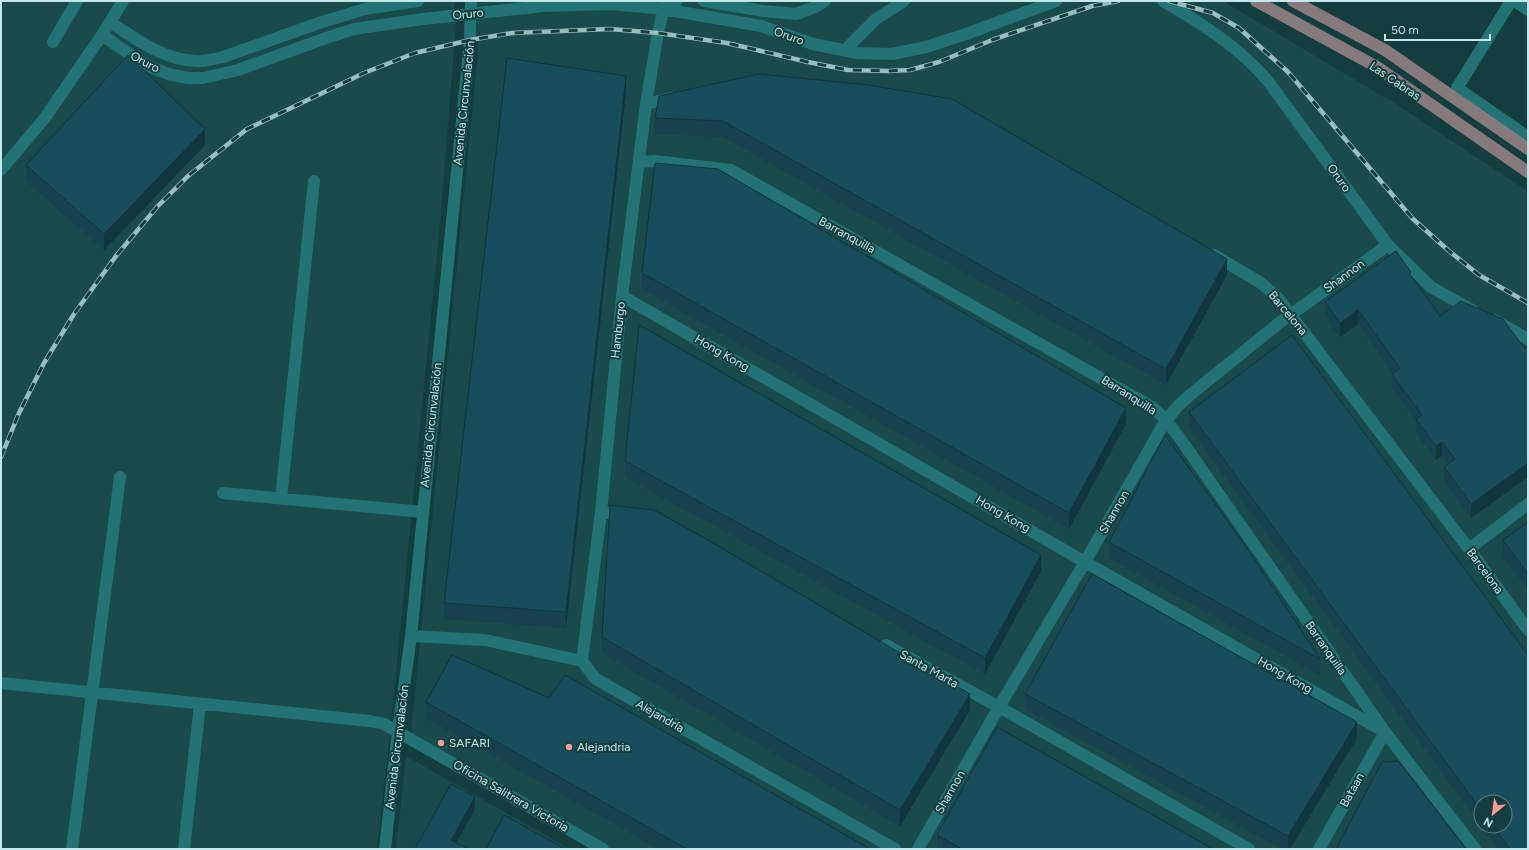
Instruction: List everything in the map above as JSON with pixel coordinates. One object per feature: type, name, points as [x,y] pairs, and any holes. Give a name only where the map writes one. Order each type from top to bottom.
[{"type":"main road","name":"Las Cabras","points":[[1256,1],[1377,67],[1528,172]]},
{"type":"main road","name":"Las Cabras","points":[[1293,1],[1385,50],[1528,149]]},
{"type":"street","points":[[53,42],[77,1]]},
{"type":"street","points":[[3,164],[44,119],[102,35],[123,1]]},
{"type":"street","name":"Oruro","points":[[110,22],[156,51],[197,62],[209,61],[223,57],[318,23],[365,9],[418,1]]},
{"type":"street","name":"Avenida Circunvalación","points":[[385,849],[398,730],[411,636],[470,30],[471,1]]},
{"type":"street","points":[[664,5],[677,1]]},
{"type":"street","points":[[704,1],[763,6],[796,14],[815,7],[825,1]]},
{"type":"street","points":[[796,14],[811,1]]},
{"type":"street","points":[[845,50],[876,19],[904,1]]},
{"type":"street","name":"Oruro","points":[[102,35],[138,60],[155,69],[172,75],[188,78],[203,78],[238,70],[328,37],[389,23],[544,6],[612,4],[664,5],[761,26],[813,44],[857,53],[892,54],[926,47],[1056,1]]},
{"type":"street","name":"Oruro","points":[[1163,1],[1196,20],[1257,68],[1388,245],[1431,286],[1459,303],[1508,327],[1528,340]]},
{"type":"street","points":[[1511,1],[1457,88],[1528,137]]},
{"type":"street","points":[[1515,1],[1528,10]]},
{"type":"street","points":[[1519,1],[1528,4]]},
{"type":"street","name":"Hamburgo","points":[[582,661],[601,512],[622,296],[646,104],[664,5]]},
{"type":"street","points":[[646,104],[684,95]]},
{"type":"street","name":"Barranquilla","points":[[639,162],[655,160],[731,170],[1152,407],[1166,420],[1385,732],[1475,849]]},
{"type":"street","points":[[281,499],[314,181]]},
{"type":"street","name":"Shannon","points":[[918,849],[1166,420],[1190,394],[1290,314],[1388,245]]},
{"type":"street","name":"Barcelona","points":[[1207,251],[1261,283],[1277,297],[1469,549],[1528,630]]},
{"type":"street","name":"Hong Kong","points":[[622,296],[1085,562],[1385,732]]},
{"type":"street","points":[[72,849],[120,477]]},
{"type":"street","points":[[223,493],[423,512]]},
{"type":"street","points":[[1469,549],[1528,504]]},
{"type":"street","points":[[601,512],[640,517]]},
{"type":"street","points":[[411,636],[485,640],[582,661]]},
{"type":"street","name":"Santa Marta","points":[[873,638],[999,707],[1249,849]]},
{"type":"street","name":"Alejandría","points":[[582,661],[595,678],[610,688],[895,849]]},
{"type":"street","name":"Oficina Salitrera Victoria","points":[[1,683],[370,721],[384,724],[398,730],[603,849]]},
{"type":"street","points":[[184,849],[200,704]]},
{"type":"street","name":"Bataan","points":[[1319,849],[1385,732]]},
{"type":"shaded area","points":[[1,1],[454,1],[456,24],[440,224],[390,733],[377,849],[1,849]]},
{"type":"shaded area","points":[[477,1],[1223,1],[1396,104],[1528,191],[1528,849],[611,849],[411,733],[478,52]]},
{"type":"shaded area","points":[[406,756],[570,849],[396,849]]},
{"type":"building","points":[[128,55],[205,129],[104,234],[26,165]]},
{"type":"building","points":[[507,58],[626,76],[566,612],[444,603]]},
{"type":"building","points":[[759,74],[868,85],[952,99],[1227,259],[1166,369],[723,121],[655,118],[659,96]]},
{"type":"building","points":[[655,163],[718,169],[1126,408],[1069,513],[642,273]]},
{"type":"building","points":[[1396,251],[1411,272],[1409,273],[1440,316],[1461,301],[1503,319],[1525,349],[1528,346],[1528,463],[1471,504],[1444,467],[1455,459],[1442,442],[1436,446],[1416,419],[1422,415],[1392,374],[1400,368],[1358,310],[1340,323],[1325,302]]},
{"type":"building","points":[[639,325],[1041,555],[985,658],[625,461]]},
{"type":"building","points":[[1292,335],[1528,655],[1528,849],[1510,849],[1499,834],[1513,834],[1513,794],[1473,794],[1473,799],[1189,412]]},
{"type":"building","points":[[1165,435],[1244,544],[1320,659],[1109,542]]},
{"type":"building","points":[[610,505],[654,510],[708,540],[970,694],[900,810],[602,637]]},
{"type":"building","points":[[1528,522],[1528,574],[1503,540]]},
{"type":"building","points":[[1092,574],[1357,722],[1288,836],[1025,694]]},
{"type":"building","name":"Alejandria","points":[[452,655],[549,698],[565,675],[870,849],[687,849],[426,702]]},
{"type":"building","points":[[997,727],[1213,849],[962,849],[937,835]]},
{"type":"building","points":[[1398,761],[1466,849],[1336,849],[1382,762]]},
{"type":"building","points":[[451,784],[475,797],[451,840],[468,849],[415,849]]},
{"type":"building","points":[[504,815],[565,849],[486,849]]},
{"type":"railway","points":[[1,457],[19,413],[44,363],[74,314],[116,256],[157,207],[188,176],[247,129],[364,73],[415,53],[470,40],[512,33],[610,29],[658,33],[727,43],[848,70],[910,70],[939,62],[992,40],[1092,6],[1118,1]]},
{"type":"railway","points":[[1169,1],[1213,13],[1239,28],[1288,72],[1413,219],[1479,275],[1528,303]]},
{"type":"place","name":"SAFARI","points":[[441,743]]},
{"type":"place","name":"Alejandria","points":[[569,747]]}]
